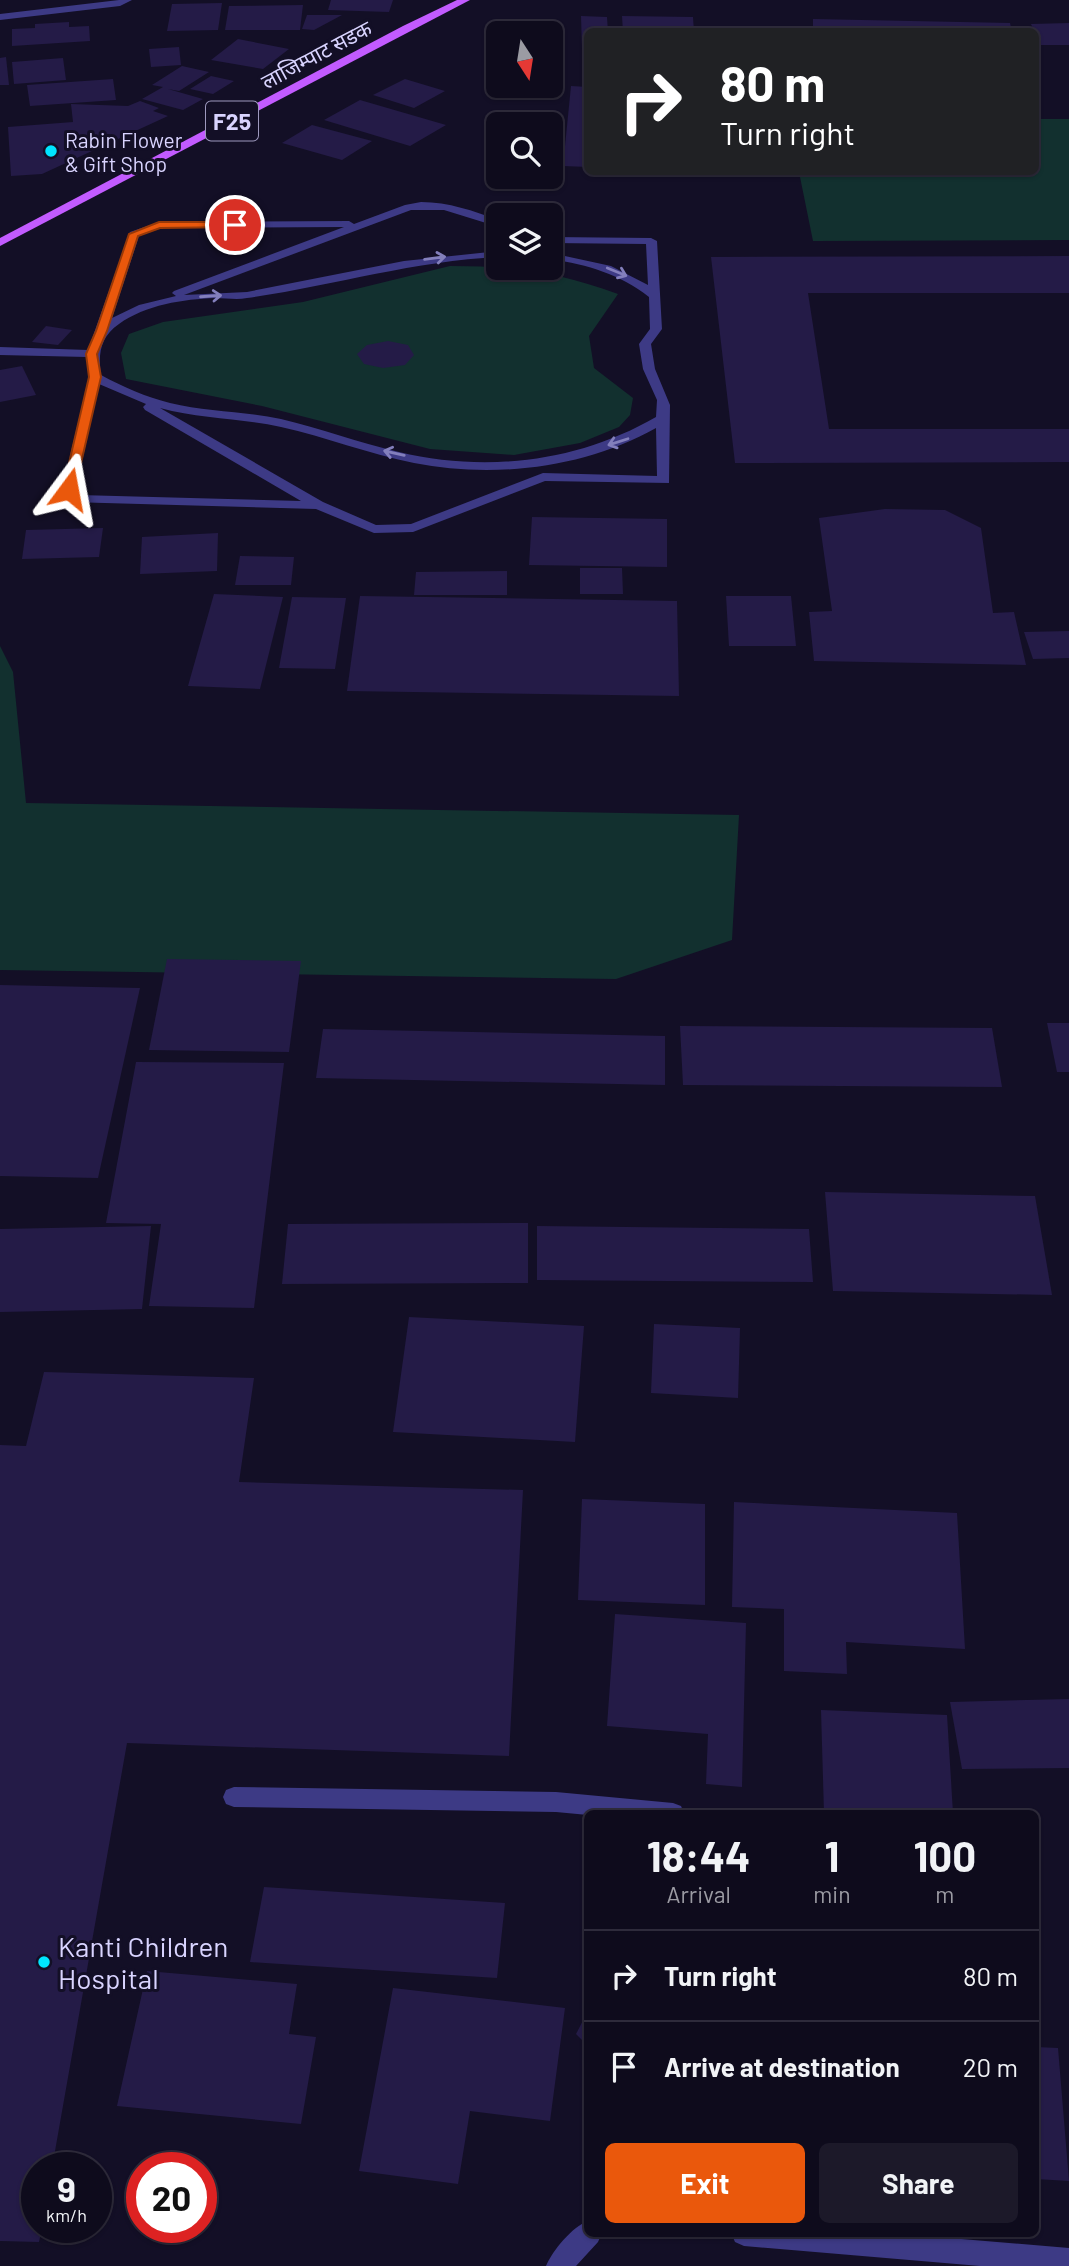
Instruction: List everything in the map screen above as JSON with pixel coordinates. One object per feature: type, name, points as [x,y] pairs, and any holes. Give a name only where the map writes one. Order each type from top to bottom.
[{"type":"main road","name":"लाजिम्पाट सडक","points":[[0,243],[406,28],[465,0]]},
{"type":"street","points":[[0,17],[127,0]]},
{"type":"street","points":[[102,331],[145,306],[409,207],[427,204],[447,206],[486,220]]},
{"type":"street","points":[[318,505],[74,499],[69,489],[95,377],[91,354],[102,331],[134,234],[159,225],[362,223]]},
{"type":"street","points":[[95,377],[318,505],[374,529],[413,528],[543,477],[664,480],[662,419],[665,408],[663,394],[649,370],[645,344],[656,329],[651,241],[563,240]]},
{"type":"street","points":[[145,306],[212,295],[243,296],[307,285],[428,258],[486,255]]},
{"type":"street","points":[[563,258],[596,263],[636,279],[655,296]]},
{"type":"street","points":[[0,351],[91,354]]},
{"type":"street","points":[[125,393],[170,407],[279,422],[436,463],[487,464],[565,458],[636,436],[662,419]]},
{"type":"street","points":[[234,1797],[556,1802],[641,1810]]},
{"type":"street","points":[[559,2266],[585,2237]]},
{"type":"street","points":[[790,2237],[1069,2261]]},
{"type":"green space","points":[[1039,119],[1069,119],[1069,240],[813,241],[800,175],[1039,175]]},
{"type":"green space","points":[[450,266],[486,267],[486,280],[563,280],[563,277],[618,294],[589,336],[594,368],[633,398],[630,415],[619,427],[580,443],[514,455],[430,449],[262,406],[126,379],[121,353],[129,334],[163,322],[303,302]]},
{"type":"green space","points":[[0,646],[13,672],[26,803],[739,815],[732,940],[616,979],[0,970]]},
{"type":"building","points":[[331,0],[393,0],[389,12],[328,10]]},
{"type":"building","points":[[222,3],[218,30],[167,31],[172,4]]},
{"type":"building","points":[[303,5],[300,30],[225,30],[229,6]]},
{"type":"building","points":[[307,15],[342,15],[314,30],[302,29]]},
{"type":"building","points":[[581,16],[607,17],[608,28],[584,28],[583,82]]},
{"type":"building","points":[[622,16],[693,17],[694,28],[623,28]]},
{"type":"building","points":[[813,19],[1010,23],[1011,28],[813,28]]},
{"type":"building","points":[[69,22],[69,27],[89,26],[90,41],[12,46],[12,29],[35,28],[35,24]]},
{"type":"building","points":[[1069,23],[1069,45],[1040,45],[1039,28],[1033,28],[1031,24]]},
{"type":"building","points":[[238,39],[289,49],[263,69],[211,60]]},
{"type":"building","points":[[179,47],[181,65],[151,67],[149,49]]},
{"type":"building","points":[[6,57],[9,85],[0,85],[0,58]]},
{"type":"building","points":[[63,58],[66,80],[14,84],[12,62]]},
{"type":"building","points":[[182,66],[209,72],[179,91],[168,89],[203,99],[183,110],[142,99],[163,87],[152,85]]},
{"type":"building","points":[[211,76],[234,81],[213,94],[190,89]]},
{"type":"building","points":[[113,79],[116,100],[30,106],[27,85]]},
{"type":"building","points":[[405,79],[445,91],[414,108],[373,95]]},
{"type":"building","points":[[571,86],[584,87],[584,167],[563,166]]},
{"type":"building","points":[[360,100],[446,125],[410,146],[324,120]]},
{"type":"building","name":"Rabin Flower & Gift Shop","points":[[140,101],[159,108],[153,111],[168,116],[42,174],[11,176],[8,127],[73,122],[71,104],[128,106]]},
{"type":"building","points":[[312,125],[372,141],[342,160],[282,143]]},
{"type":"building","points":[[1069,256],[1069,293],[808,293],[829,429],[1069,429],[1069,462],[735,463],[711,257]]},
{"type":"building","points":[[46,326],[72,330],[58,345],[32,342]]},
{"type":"building","points":[[388,341],[408,345],[414,355],[405,365],[383,368],[364,364],[357,354],[367,345]]},
{"type":"building","points":[[22,366],[36,395],[0,402],[0,370]]},
{"type":"building","points":[[885,509],[945,510],[981,528],[993,613],[1014,612],[1026,665],[814,661],[809,612],[832,611],[819,518]]},
{"type":"building","points":[[532,517],[667,519],[667,567],[529,565]]},
{"type":"building","points":[[103,528],[99,557],[22,559],[26,530]]},
{"type":"building","points":[[218,533],[217,571],[140,574],[142,537]]},
{"type":"building","points":[[240,556],[294,557],[291,585],[235,585]]},
{"type":"building","points":[[580,568],[622,568],[623,594],[580,594]]},
{"type":"building","points":[[507,571],[507,595],[414,595],[416,572]]},
{"type":"building","points":[[214,594],[283,597],[260,689],[188,686]]},
{"type":"building","points":[[360,596],[677,601],[679,696],[347,691]]},
{"type":"building","points":[[726,596],[791,596],[796,646],[729,646]]},
{"type":"building","points":[[292,597],[346,598],[335,669],[279,668]]},
{"type":"building","points":[[1069,631],[1069,658],[1033,659],[1024,632]]},
{"type":"building","points":[[167,959],[301,961],[289,1052],[149,1050]]},
{"type":"building","points":[[0,985],[140,988],[98,1178],[0,1176]]},
{"type":"building","points":[[1047,1023],[1069,1023],[1069,1072],[1057,1072]]},
{"type":"building","points":[[680,1026],[992,1028],[1002,1087],[683,1085]]},
{"type":"building","points":[[323,1029],[665,1036],[665,1085],[316,1078]]},
{"type":"building","points":[[136,1062],[284,1063],[254,1308],[149,1306],[161,1224],[106,1223]]},
{"type":"building","points":[[825,1192],[1035,1196],[1052,1295],[833,1291]]},
{"type":"building","points":[[528,1223],[528,1283],[282,1284],[288,1224]]},
{"type":"building","points":[[151,1226],[142,1309],[0,1312],[0,1229]]},
{"type":"building","points":[[537,1226],[809,1229],[813,1282],[537,1280]]},
{"type":"building","points":[[409,1317],[584,1326],[575,1442],[393,1432]]},
{"type":"building","points":[[654,1324],[740,1328],[738,1398],[651,1393]]},
{"type":"building","name":"Kanti Children Hospital","points":[[44,1372],[254,1378],[239,1482],[523,1490],[509,1756],[127,1743],[55,2152],[21,2152],[21,2242],[0,2241],[0,1445],[26,1446]]},
{"type":"building","points":[[582,1499],[705,1504],[705,1605],[578,1600]]},
{"type":"building","points":[[734,1502],[957,1513],[965,1649],[846,1642],[847,1674],[784,1671],[784,1609],[732,1607]]},
{"type":"building","points":[[615,1614],[746,1623],[742,1787],[706,1784],[708,1734],[607,1726]]},
{"type":"building","points":[[1069,1699],[1069,1768],[962,1769],[950,1702]]},
{"type":"building","points":[[821,1710],[947,1715],[953,1810],[824,1810]]},
{"type":"building","points":[[264,1887],[505,1903],[497,1978],[250,1962]]},
{"type":"building","points":[[147,1971],[297,1984],[289,2034],[316,2037],[301,2124],[117,2106]]},
{"type":"building","points":[[393,1988],[565,2008],[550,2121],[470,2111],[458,2184],[359,2171]]},
{"type":"building","points":[[584,2019],[584,2042],[576,2034]]},
{"type":"building","points":[[1039,2047],[1058,2048],[1069,2181],[1039,2179]]},
{"type":"place","name":"Rabin Flower & Gift Shop","points":[[51,151]]},
{"type":"place","name":"Kanti Children Hospital","points":[[44,1962]]},
{"type":"route","points":[[69,489],[95,377],[91,354],[102,331],[134,234],[159,225],[235,225]]}]
